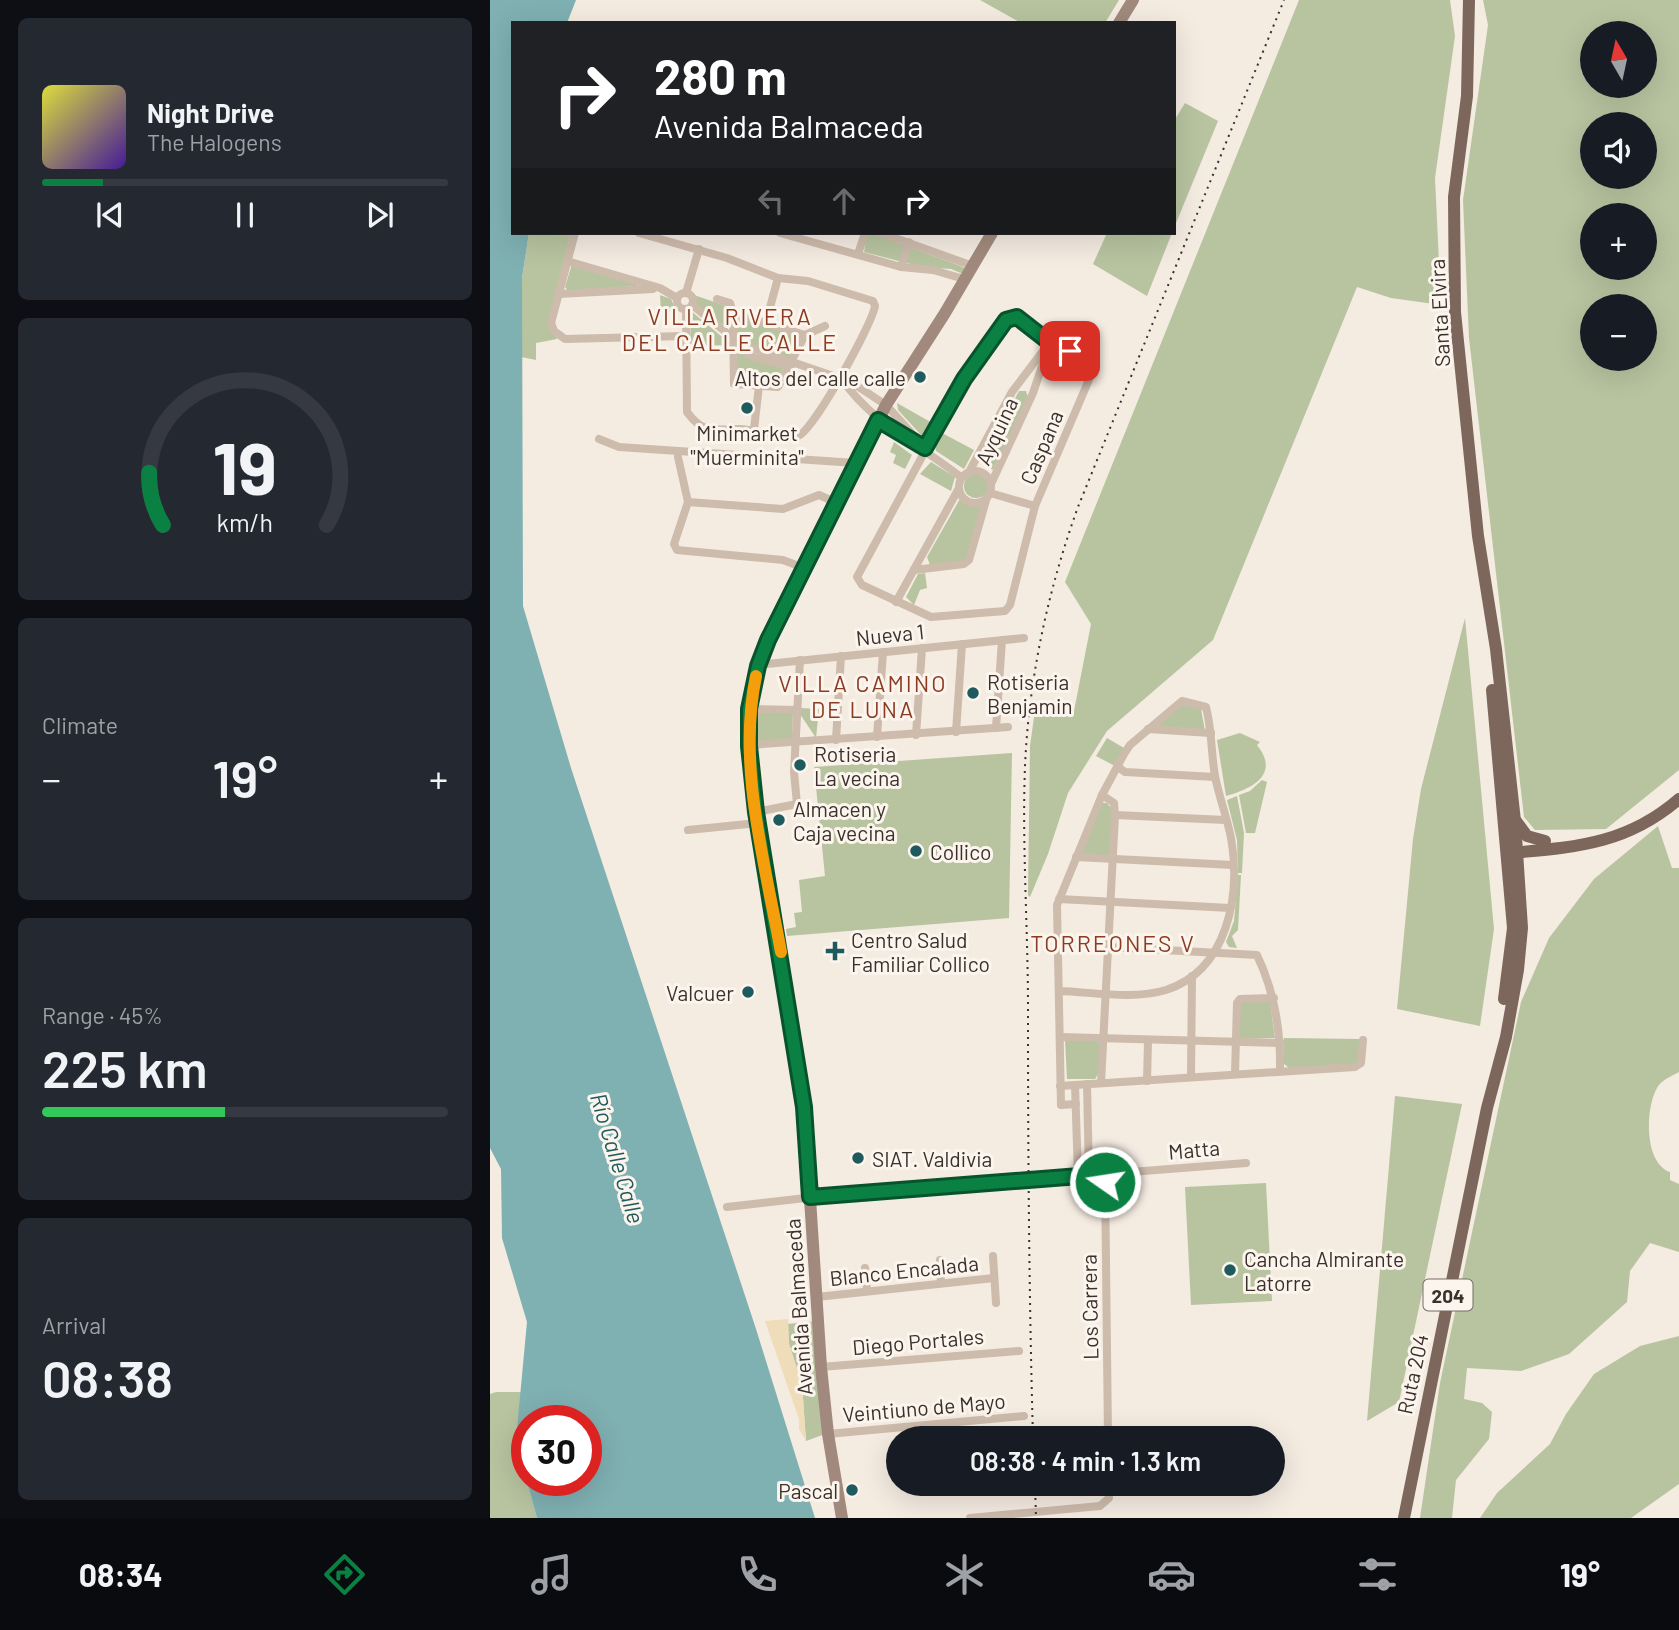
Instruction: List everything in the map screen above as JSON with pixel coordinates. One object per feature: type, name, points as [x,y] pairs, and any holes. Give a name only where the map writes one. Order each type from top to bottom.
[{"type":"main road","points":[[1120,21],[1133,0]]},
{"type":"main road","name":"Santa Elvira","points":[[1469,0],[1467,96],[1454,197],[1455,312],[1490,623],[1496,649],[1516,821],[1512,849]]},
{"type":"main road","name":"Avenida Balmaceda","points":[[842,1518],[828,1434],[821,1367],[804,1107],[757,817],[749,746],[749,709],[758,666],[856,463],[886,405],[991,235]]},
{"type":"main road","name":"Santa Elvira","points":[[1490,623],[1489,650],[1512,849]]},
{"type":"main road","points":[[1512,849],[1533,850],[1598,844],[1646,825],[1679,799]]},
{"type":"main road","points":[[1516,821],[1527,836],[1545,841]]},
{"type":"main road","points":[[1512,849],[1545,841],[1613,837]]},
{"type":"main road","name":"Ruta 204","points":[[1494,1073],[1506,1037],[1518,970],[1522,928],[1520,876],[1512,849]]},
{"type":"main road","name":"Ruta 204","points":[[1404,1518],[1494,1073],[1513,928],[1512,849]]},
{"type":"main road","points":[[1520,876],[1533,850]]},
{"type":"street","points":[[574,235],[551,323],[554,331],[565,339],[684,337]]},
{"type":"street","points":[[646,235],[699,249],[778,278],[808,281],[873,301],[875,306],[841,377],[807,431],[792,437],[754,429],[706,430],[687,412],[684,337],[692,298],[686,293]]},
{"type":"street","points":[[788,235],[901,267],[933,270],[964,279]]},
{"type":"street","points":[[818,243],[820,235]]},
{"type":"street","points":[[858,254],[864,235]]},
{"type":"street","points":[[887,235],[973,266]]},
{"type":"street","points":[[901,267],[909,242]]},
{"type":"street","points":[[677,298],[686,293],[699,249]]},
{"type":"street","points":[[567,261],[660,288],[677,298]]},
{"type":"street","points":[[766,322],[778,278]]},
{"type":"street","points":[[558,294],[660,288]]},
{"type":"street","points":[[677,298],[678,305],[689,307],[732,341],[791,363],[841,377],[886,405],[925,448]]},
{"type":"street","points":[[717,299],[730,303],[733,313],[734,384],[778,387],[805,335],[825,326]]},
{"type":"street","points":[[733,313],[805,335]]},
{"type":"street","name":"Caspana","points":[[1017,317],[1049,342],[1090,361],[1094,368],[1035,506],[1021,567],[1005,611],[932,617],[862,585],[857,577],[925,448],[964,379],[1006,320],[1017,317]]},
{"type":"street","name":"Ayquina","points":[[966,475],[1017,384],[1049,342]]},
{"type":"street","name":"Ayquina","points":[[914,570],[964,564],[970,560],[989,491],[1033,393],[1049,342]]},
{"type":"street","points":[[841,377],[878,420],[966,475],[984,474],[989,491]]},
{"type":"street","name":"Ayquina","points":[[1017,384],[1033,393]]},
{"type":"street","points":[[754,429],[759,386]]},
{"type":"street","points":[[599,439],[619,447],[856,463]]},
{"type":"street","points":[[678,457],[688,502],[674,544],[677,550],[783,560],[804,568]]},
{"type":"street","points":[[966,475],[959,488],[963,498],[973,503],[989,491]]},
{"type":"street","name":"Ayquina","points":[[896,602],[959,488]]},
{"type":"street","points":[[989,491],[1035,506]]},
{"type":"street","points":[[688,502],[782,509],[819,495],[837,503]]},
{"type":"street","name":"Nueva 1","points":[[758,666],[1024,638]]},
{"type":"street","points":[[996,728],[1002,640]]},
{"type":"street","points":[[956,732],[962,644]]},
{"type":"street","points":[[916,735],[922,648]]},
{"type":"street","points":[[877,737],[883,652]]},
{"type":"street","points":[[836,740],[841,656]]},
{"type":"street","points":[[688,830],[757,817],[797,804],[796,742],[800,660]]},
{"type":"street","points":[[1059,991],[1138,995],[1166,990],[1192,976],[1217,952],[1230,908],[1233,865],[1226,820],[1215,777],[1206,707],[1182,701],[1130,745],[1102,795],[1057,905],[1061,1105],[1076,1104]]},
{"type":"street","points":[[749,709],[798,710]]},
{"type":"street","points":[[749,746],[1008,727]]},
{"type":"street","points":[[1149,729],[1211,733]]},
{"type":"street","points":[[1118,767],[1125,772],[1215,777]]},
{"type":"street","points":[[1101,1083],[1115,815],[1114,803],[1102,795]]},
{"type":"street","points":[[1115,815],[1226,820]]},
{"type":"street","points":[[1076,857],[1233,865]]},
{"type":"street","points":[[1059,899],[1230,908]]},
{"type":"street","points":[[1108,947],[1257,955],[1274,999],[1281,1043],[1280,1071]]},
{"type":"street","points":[[1191,1077],[1192,976]]},
{"type":"street","points":[[1235,1074],[1237,1003],[1240,999],[1274,999]]},
{"type":"street","points":[[1060,1037],[1281,1043]]},
{"type":"street","points":[[1060,1086],[1355,1067],[1362,1063],[1363,1040]]},
{"type":"street","points":[[1147,1081],[1148,1041]]},
{"type":"street","points":[[1087,1084],[1089,1175]]},
{"type":"street","points":[[1075,1085],[1078,1176]]},
{"type":"street","name":"Matta","points":[[727,1207],[810,1197],[1246,1163]]},
{"type":"street","name":"Los Carrera","points":[[1105,1174],[1108,1426]]},
{"type":"street","name":"Blanco Encalada","points":[[993,1256],[996,1303]]},
{"type":"street","points":[[940,1260],[941,1283]]},
{"type":"street","points":[[865,1268],[867,1290]]},
{"type":"street","name":"Blanco Encalada","points":[[817,1297],[994,1278]]},
{"type":"street","name":"Diego Portales","points":[[821,1367],[1018,1351]]},
{"type":"street","name":"Veintiuno de Mayo","points":[[828,1434],[1024,1416]]},
{"type":"street","points":[[970,1518],[1100,1506],[1109,1496]]},
{"type":"green space","points":[[980,0],[1119,0],[1106,21],[1017,21]]},
{"type":"green space","points":[[1299,0],[1450,0],[1455,36],[1435,178],[1441,305],[1391,298],[1357,287],[1213,640],[1107,731],[1068,793],[1048,854],[1030,897],[1030,746],[1036,703],[1074,711],[1091,624],[1065,582]]},
{"type":"green space","points":[[1483,0],[1679,0],[1679,770],[1606,829],[1535,830],[1524,817],[1469,338],[1463,200],[1488,25]]},
{"type":"green space","points":[[1185,103],[1218,121],[1176,223],[1176,118]]},
{"type":"green space","points":[[529,235],[570,235],[548,324],[557,339],[536,343],[536,360],[521,357],[522,278]]},
{"type":"green space","points":[[867,235],[876,235],[967,269],[963,274],[951,269],[922,267],[864,252]]},
{"type":"green space","points":[[1106,235],[1171,235],[1147,296],[1093,264]]},
{"type":"green space","points":[[572,264],[637,286],[568,291],[565,287]]},
{"type":"green space","points":[[660,295],[671,299],[677,312],[661,313]]},
{"type":"green space","points":[[694,295],[729,307],[727,328],[695,304]]},
{"type":"green space","points":[[691,311],[727,341],[730,345],[690,346]]},
{"type":"green space","points":[[735,316],[802,337],[791,358],[767,352],[735,336]]},
{"type":"green space","points":[[736,349],[784,366],[777,384],[737,381]]},
{"type":"green space","points":[[1019,391],[1026,391],[1028,398],[993,470],[982,463],[982,459]]},
{"type":"green space","points":[[897,403],[934,424],[927,436],[922,436],[898,410]]},
{"type":"green space","points":[[942,433],[974,450],[964,469],[936,451],[935,446]]},
{"type":"green space","points":[[894,442],[912,455],[905,469],[893,463],[896,455],[890,452]]},
{"type":"green space","points":[[931,462],[955,477],[951,491],[920,474]]},
{"type":"green space","points":[[976,474],[985,477],[988,486],[985,495],[976,498],[967,495],[964,486],[967,477]]},
{"type":"green space","points":[[961,497],[983,506],[969,560],[930,565],[927,557]]},
{"type":"green space","points":[[925,573],[927,588],[920,590],[914,605],[906,597],[918,574]]},
{"type":"green space","points":[[1465,618],[1494,929],[1480,1026],[1397,1009],[1413,839],[1421,789]]},
{"type":"green space","points":[[1183,705],[1201,709],[1205,731],[1153,729]]},
{"type":"green space","points":[[801,708],[819,709],[816,738],[800,714]]},
{"type":"green space","points":[[754,711],[793,712],[792,741],[755,743]]},
{"type":"green space","points":[[1240,733],[1260,742],[1257,745],[1266,765],[1260,779],[1253,785],[1226,796],[1217,740]]},
{"type":"green space","points":[[1107,738],[1124,748],[1115,766],[1096,756]]},
{"type":"green space","name":"Collico","points":[[1012,753],[1009,918],[787,936],[786,929],[796,927],[794,913],[802,912],[799,880],[825,876],[814,767]]},
{"type":"green space","points":[[1262,780],[1267,782],[1255,833],[1246,833],[1239,795],[1250,791]]},
{"type":"green space","points":[[1237,796],[1244,833],[1242,873],[1238,873],[1237,840],[1227,800]]},
{"type":"green space","points":[[1101,803],[1107,803],[1113,810],[1110,856],[1081,855]]},
{"type":"green space","points":[[1658,826],[1672,868],[1679,868],[1679,1072],[1664,1080],[1657,1088],[1650,1109],[1649,1134],[1655,1158],[1661,1167],[1670,1172],[1670,1180],[1679,1184],[1679,1252],[1650,1243],[1630,1271],[1627,1302],[1569,1354],[1521,1371],[1467,1368],[1464,1399],[1482,1403],[1492,1412],[1489,1439],[1456,1480],[1452,1518],[1420,1518],[1440,1383],[1521,1002],[1549,938],[1594,879]]},
{"type":"green space","points":[[1238,875],[1241,875],[1238,930],[1232,936],[1237,948],[1229,947],[1226,942],[1234,921]]},
{"type":"green space","points":[[1240,1001],[1270,1001],[1275,1038],[1239,1039]]},
{"type":"green space","points":[[1284,1038],[1360,1039],[1359,1060],[1355,1064],[1289,1068],[1283,1063]]},
{"type":"green space","points":[[1065,1040],[1100,1041],[1098,1074],[1095,1079],[1067,1079]]},
{"type":"green space","points":[[1395,1096],[1462,1104],[1399,1402],[1367,1421]]},
{"type":"green space","name":"Cancha Almirante Latorre","points":[[1266,1183],[1272,1301],[1191,1305],[1185,1187]]},
{"type":"green space","points":[[816,1321],[825,1434],[806,1441],[802,1384],[789,1344],[788,1324]]},
{"type":"green space","points":[[1679,1336],[1679,1484],[1631,1518],[1480,1518],[1497,1493],[1550,1444],[1566,1414],[1594,1374],[1640,1346]]},
{"type":"green space","points":[[522,1392],[520,1405],[511,1405],[511,1496],[531,1496],[537,1518],[490,1518],[490,1394]]},
{"type":"sand","points":[[788,1319],[789,1344],[802,1384],[806,1441],[799,1429],[799,1419],[765,1321]]},
{"type":"water","name":"Río Calle Calle","points":[[490,0],[576,0],[568,21],[511,21],[511,235],[529,235],[522,278],[523,606],[571,768],[756,1329],[815,1518],[537,1518],[531,1496],[602,1496],[602,1405],[519,1405],[527,1322],[502,1238],[501,1169],[490,1148]]},
{"type":"railway","points":[[1033,1426],[1024,796],[1027,733],[1036,667],[1049,602],[1078,507],[1284,0]]},
{"type":"railway","points":[[1035,1496],[1036,1518]]},
{"type":"slow traffic","points":[[756,676],[749,709],[749,746],[756,812],[781,952]]},
{"type":"place","name":"Altos del calle calle","points":[[920,377]]},
{"type":"place","name":"Minimarket \"Muerminita\"","points":[[747,408]]},
{"type":"place","name":"Rotiseria Benjamin","points":[[973,693]]},
{"type":"place","name":"Rotiseria La vecina","points":[[800,765]]},
{"type":"place","name":"Almacen y Caja vecina","points":[[779,820]]},
{"type":"place","name":"Collico","points":[[916,851]]},
{"type":"place","name":"Centro Salud Familiar Collico","points":[[835,951]]},
{"type":"place","name":"Valcuer","points":[[748,992]]},
{"type":"place","name":"SIAT. Valdivia","points":[[858,1158]]},
{"type":"place","name":"Cancha Almirante Latorre","points":[[1230,1270]]},
{"type":"place","name":"Pascal","points":[[852,1490]]},
{"type":"district","name":"VILLA RIVERA DEL CALLE CALLE","points":[[730,329]]},
{"type":"district","name":"VILLA CAMINO DE LUNA","points":[[863,696]]},
{"type":"district","name":"TORREONES V","points":[[1113,943]]},
{"type":"route","points":[[1070,351],[1049,342],[1017,317],[1006,320],[992,336],[964,379],[925,448],[917,446],[878,420],[768,640],[758,666],[749,709],[749,746],[756,812],[786,982],[804,1107],[810,1197],[1105,1174],[1105,1182]]}]
